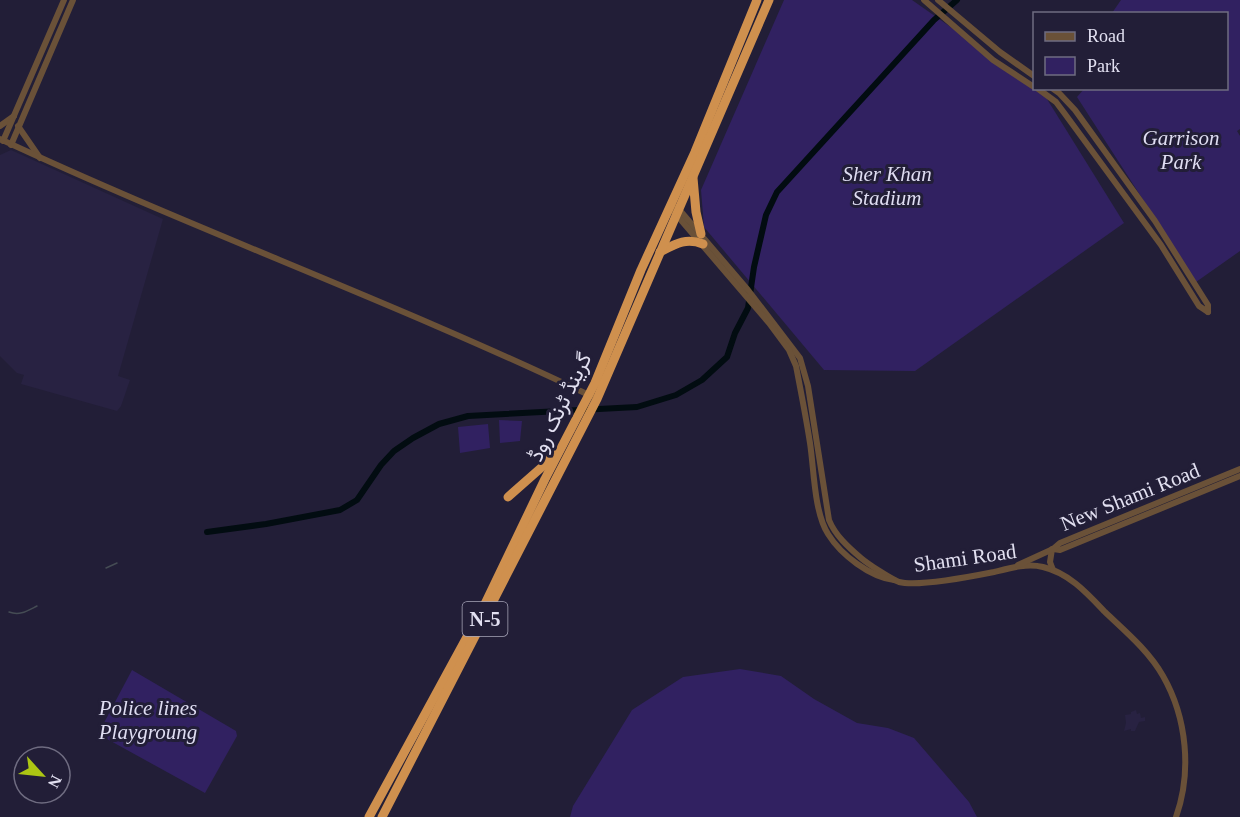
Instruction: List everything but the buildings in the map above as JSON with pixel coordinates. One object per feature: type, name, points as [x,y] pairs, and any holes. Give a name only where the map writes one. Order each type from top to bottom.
[{"type":"highway","name":"گرینڈ ٹرنک روڈ","points":[[369,817],[485,604],[567,437],[581,420],[583,406],[593,400],[674,209],[758,0]]},
{"type":"highway","name":"گرینڈ ٹرنک روڈ","points":[[382,817],[480,630],[581,420],[593,400],[660,252],[674,209],[693,176],[769,0]]},
{"type":"highway","points":[[693,176],[696,212],[701,234]]},
{"type":"highway","points":[[660,252],[682,241],[696,241],[703,244]]},
{"type":"highway","points":[[508,497],[542,467],[567,437]]},
{"type":"street","points":[[64,0],[15,116],[2,140],[484,346],[593,400]]},
{"type":"street","points":[[11,145],[73,0]]},
{"type":"street","points":[[924,0],[993,60],[1033,86]]},
{"type":"street","points":[[938,0],[1000,52],[1033,75]]},
{"type":"street","points":[[1039,90],[1061,108],[1161,245],[1199,306],[1208,312],[1208,305],[1155,221],[1075,110],[1055,90]]},
{"type":"street","points":[[0,126],[15,116]]},
{"type":"street","points":[[18,126],[42,159]]},
{"type":"street","points":[[674,209],[703,244],[718,258]]},
{"type":"street","name":"Shami Road","points":[[674,209],[701,234],[800,358],[808,386],[832,528],[862,559],[895,580],[911,583],[945,580],[1014,567],[1039,566],[1068,578],[1090,596],[1143,650],[1163,676],[1179,715],[1184,739],[1186,768],[1176,817]]},
{"type":"street","name":"New Shami Road","points":[[1052,549],[1060,543],[1240,469]]},
{"type":"street","name":"New Shami Road","points":[[1052,549],[1059,550],[1240,476]]},
{"type":"street","points":[[1014,567],[1052,549]]},
{"type":"street","points":[[1052,549],[1050,562],[1053,570]]},
{"type":"shaded area","points":[[11,150],[163,219],[118,376],[130,380],[117,411],[21,384],[24,375],[17,373],[0,356],[0,155]]},
{"type":"shaded area","points":[[1136,710],[1137,714],[1140,713],[1141,718],[1145,717],[1145,721],[1139,722],[1135,731],[1131,729],[1124,731],[1125,715]]},
{"type":"green space","name":"Sher Khan Stadium","points":[[784,0],[912,0],[1033,85],[1033,90],[1042,91],[1124,223],[915,371],[824,370],[704,227],[701,190]]},
{"type":"green space","name":"Garrison Park","points":[[1121,0],[1240,0],[1240,129],[1237,131],[1240,136],[1240,251],[1196,282],[1077,97],[1083,90],[1228,90],[1228,12],[1113,12]]},
{"type":"green space","points":[[499,420],[522,421],[520,441],[500,443]]},
{"type":"green space","points":[[488,424],[490,448],[460,453],[458,427]]},
{"type":"green space","points":[[740,669],[781,676],[814,699],[857,723],[888,728],[914,738],[969,802],[977,817],[570,817],[573,806],[632,710],[683,677]]},
{"type":"green space","name":"Police lines Playgroung","points":[[132,670],[236,731],[237,736],[205,793],[98,734]]},
{"type":"waterway","points":[[207,532],[340,510],[357,500],[381,465],[394,451],[439,424],[468,416],[637,407],[676,395],[702,380],[727,357],[735,333],[748,308],[754,267],[766,215],[777,192],[934,20],[957,0]]},
{"type":"waterway","points":[[106,568],[117,563]]},
{"type":"waterway","points":[[9,612],[20,613],[37,606]]}]
